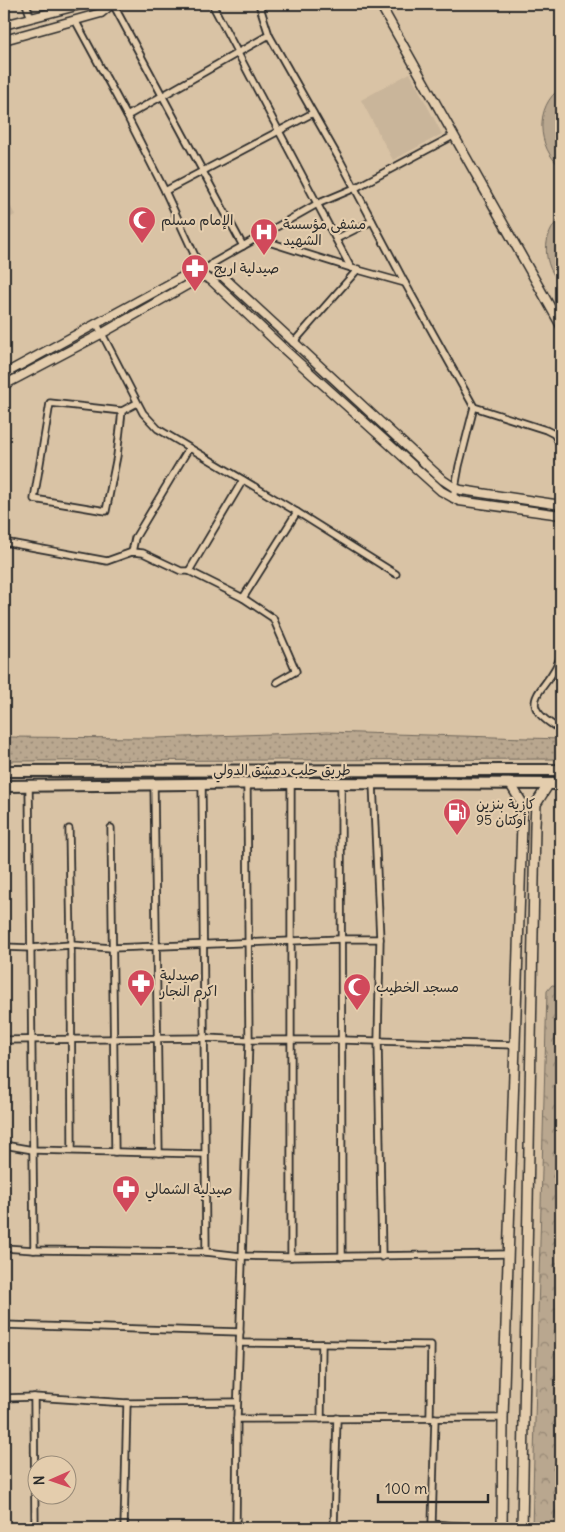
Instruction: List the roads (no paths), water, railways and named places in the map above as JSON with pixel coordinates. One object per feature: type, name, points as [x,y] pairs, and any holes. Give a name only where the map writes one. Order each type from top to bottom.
[{"type":"highway","name":"طريق حلب دمشق الدولي","points":[[4,771],[561,770]]},
{"type":"highway","name":"طريق حلب دمشق الدولي","points":[[4,786],[291,783],[561,784]]},
{"type":"main road","points":[[522,1528],[535,825],[536,804],[548,784]]},
{"type":"main road","points":[[502,1528],[503,1418],[522,810],[522,803],[511,785]]},
{"type":"street","points":[[26,4],[31,18]]},
{"type":"street","points":[[4,14],[5,25],[84,4]]},
{"type":"street","points":[[4,40],[101,13],[112,4],[243,246]]},
{"type":"street","points":[[212,4],[351,268]]},
{"type":"street","points":[[259,4],[269,35],[474,407],[453,499]]},
{"type":"street","points":[[380,4],[561,326]]},
{"type":"street","points":[[75,20],[127,116],[203,271],[211,280],[286,351],[441,491],[453,499],[561,515]]},
{"type":"street","points":[[127,116],[269,35]]},
{"type":"street","points":[[165,191],[313,113]]},
{"type":"street","points":[[4,385],[101,334],[213,263],[317,204],[355,188],[453,136]]},
{"type":"street","points":[[336,239],[372,221]]},
{"type":"street","points":[[256,238],[351,268],[405,282]]},
{"type":"street","points":[[293,343],[358,270]]},
{"type":"street","points":[[4,374],[182,277],[203,271],[217,271],[443,480],[455,488],[561,505]]},
{"type":"street","points":[[97,324],[142,414],[158,429],[396,574]]},
{"type":"street","points":[[122,411],[117,456],[106,511],[34,499],[50,402],[122,411],[137,403]]},
{"type":"street","points":[[474,407],[546,430],[554,434],[561,445]]},
{"type":"street","points":[[132,552],[135,538],[189,448]]},
{"type":"street","points":[[189,571],[243,480]]},
{"type":"street","points":[[243,598],[297,512]]},
{"type":"street","points":[[4,542],[107,561],[132,552],[143,553],[181,571],[189,571],[243,598],[273,618],[296,671],[277,682]]},
{"type":"street","points":[[561,655],[558,665],[537,694],[534,704],[538,713],[548,723],[561,730]]},
{"type":"street","points":[[291,783],[291,1257]]},
{"type":"street","points":[[154,784],[159,1154]]},
{"type":"street","points":[[236,1528],[241,1256],[249,1040],[247,784]]},
{"type":"street","points":[[341,784],[342,1257]]},
{"type":"street","points":[[372,784],[380,940],[378,1042],[382,1257]]},
{"type":"street","points":[[202,785],[206,1252]]},
{"type":"street","points":[[29,786],[34,1250]]},
{"type":"street","points":[[111,828],[115,1152]]},
{"type":"street","points":[[69,829],[72,1150]]},
{"type":"street","points":[[4,947],[31,948],[71,945],[112,948],[341,939],[380,940]]},
{"type":"street","points":[[4,1040],[205,1038],[515,1045]]},
{"type":"street","points":[[4,1145],[33,1150],[206,1154]]},
{"type":"street","points":[[4,1248],[206,1252],[241,1256],[291,1257],[509,1254]]},
{"type":"street","points":[[4,1326],[240,1332]]},
{"type":"street","points":[[240,1343],[431,1345],[432,1524],[482,1528]]},
{"type":"street","points":[[321,1418],[322,1344]]},
{"type":"street","points":[[4,1398],[34,1397],[127,1403],[238,1402]]},
{"type":"street","points":[[34,1397],[36,1528]]},
{"type":"street","points":[[124,1528],[127,1403]]},
{"type":"street","points":[[334,1528],[337,1418]]},
{"type":"street","points":[[237,1419],[503,1418]]},
{"type":"place","name":"الإمام مسلم","points":[[142,244]]},
{"type":"place","name":"مشفى مؤسسة الشهيد","points":[[264,256]]},
{"type":"place","name":"صيدلية اريج","points":[[195,292]]},
{"type":"place","name":"كازية بنزين أوكتان 95","points":[[457,836]]},
{"type":"place","name":"صيدلية اكرم النجار","points":[[141,1007]]},
{"type":"place","name":"مسجد الخطيب","points":[[357,1011]]},
{"type":"place","name":"صيدلية الشمالي","points":[[126,1213]]}]
